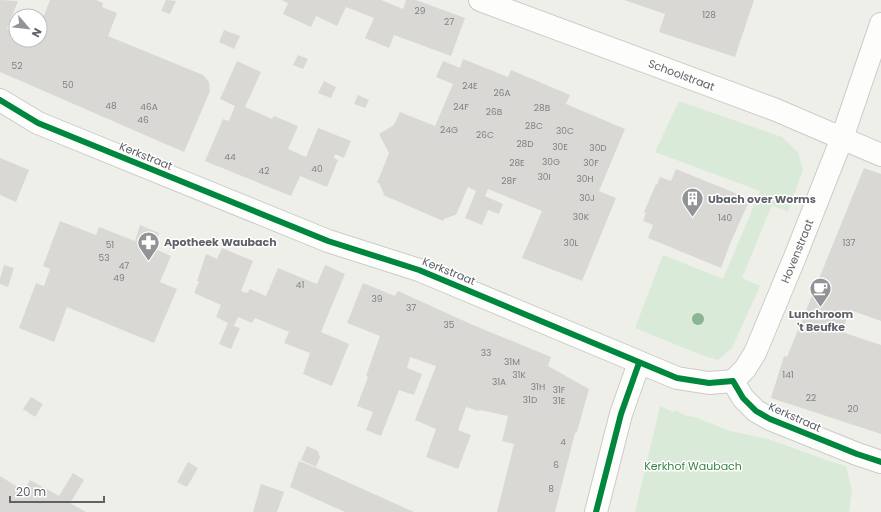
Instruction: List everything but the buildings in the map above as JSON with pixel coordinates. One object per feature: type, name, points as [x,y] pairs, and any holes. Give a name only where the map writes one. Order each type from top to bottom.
[{"type":"street","name":"Schoolstraat","points":[[480,0],[776,110],[881,155]]},
{"type":"street","name":"Hovenstraat","points":[[732,381],[745,369],[755,353],[842,138],[881,24]]},
{"type":"street","name":"Kerkstraat","points":[[0,100],[45,126],[328,241],[419,270],[677,378],[709,383],[732,381],[743,398],[756,411],[770,419],[857,454],[881,462]]},
{"type":"street","points":[[596,512],[621,414],[639,363]]},
{"type":"green space","points":[[679,101],[782,137],[798,152],[803,170],[788,212],[772,205],[742,278],[760,286],[732,348],[718,360],[704,356],[635,328],[663,255],[723,279],[760,191],[655,152]]},
{"type":"green space","name":"Kerkhof Waubach","points":[[660,406],[673,412],[675,410],[687,416],[695,417],[730,431],[768,439],[846,466],[852,490],[849,512],[635,512]]},
{"type":"cycle path","points":[[0,100],[38,123],[328,241],[419,270],[677,378],[709,383],[733,381],[743,398],[756,411],[770,419],[857,454],[881,462]]},
{"type":"cycle path","points":[[596,512],[621,414],[639,363]]},
{"type":"place","name":"Ubach over Worms","points":[[692,218]]},
{"type":"place","name":"Apotheek Waubach","points":[[148,262]]},
{"type":"place","name":"Lunchroom 't Beufke","points":[[821,308]]}]
